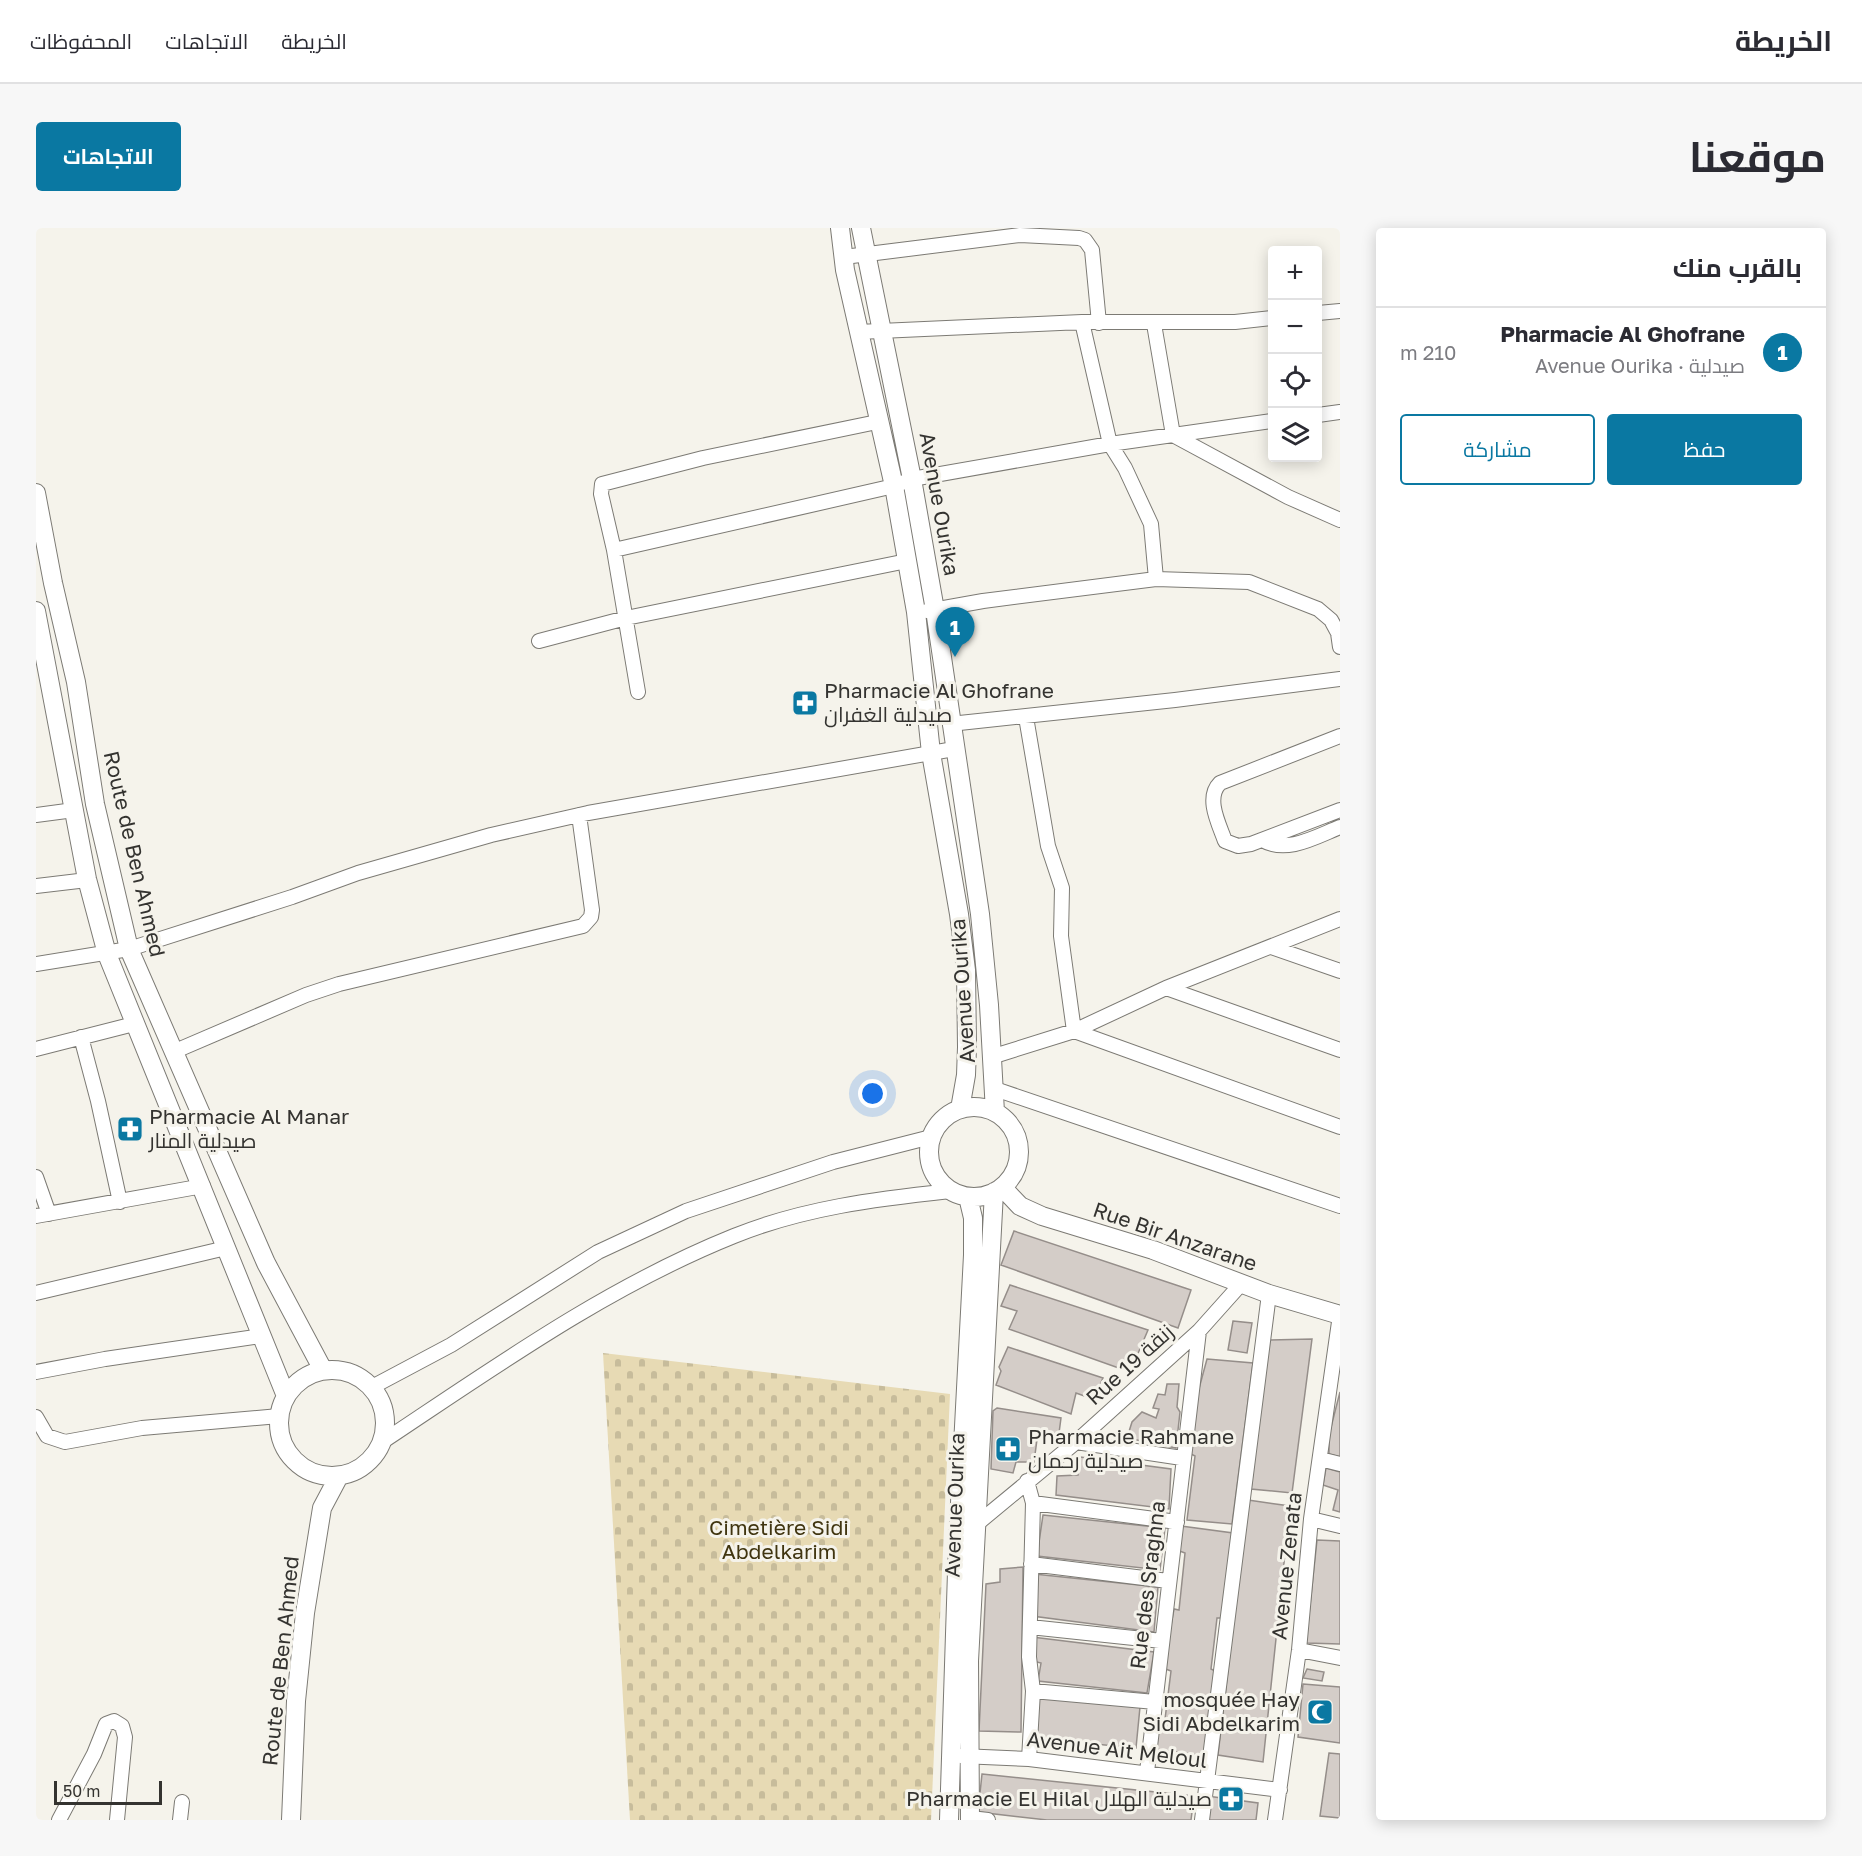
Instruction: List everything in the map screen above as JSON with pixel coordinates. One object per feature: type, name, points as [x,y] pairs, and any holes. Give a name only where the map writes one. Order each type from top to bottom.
[{"type":"street","name":"Avenue Ourika","points":[[840,228],[858,332],[877,422],[894,486],[916,612],[931,753],[966,970],[966,1075],[960,1109]]},
{"type":"street","name":"Avenue Ourika","points":[[861,228],[912,479],[935,610],[950,724],[980,914],[989,1005],[995,1112],[1007,1121],[1015,1134],[1019,1148],[1018,1163],[1012,1176],[998,1190],[969,1661],[959,1756],[949,1820]]},
{"type":"street","points":[[844,257],[867,252],[1020,235],[1079,238],[1085,240],[1092,250],[1099,322]]},
{"type":"street","points":[[1322,313],[1340,311]]},
{"type":"street","points":[[858,332],[1082,322],[1154,324],[1268,318]]},
{"type":"street","points":[[1082,322],[1110,444],[1125,468],[1151,524],[1156,579]]},
{"type":"street","points":[[1154,324],[1173,435]]},
{"type":"street","points":[[1322,414],[1340,412]]},
{"type":"street","points":[[638,692],[614,550],[600,487],[606,481],[877,422]]},
{"type":"street","points":[[614,550],[894,486],[912,479],[1110,444],[1268,422]]},
{"type":"street","points":[[1173,435],[1288,497],[1340,519]]},
{"type":"street","name":"Route de Ben Ahmed","points":[[36,493],[53,583],[76,682],[95,804],[129,949],[266,1263],[323,1370]]},
{"type":"street","points":[[538,641],[626,618],[907,561]]},
{"type":"street","points":[[916,612],[1156,579],[1218,579],[1249,582],[1317,609],[1331,620],[1338,633],[1340,647]]},
{"type":"street","points":[[36,611],[40,655],[87,880],[107,954],[134,1024],[203,1186],[286,1396]]},
{"type":"street","points":[[950,724],[1340,679]]},
{"type":"street","points":[[1026,717],[1048,846],[1062,888],[1061,936],[1074,1031]]},
{"type":"street","points":[[1340,736],[1220,783],[1216,787],[1213,803],[1225,841],[1238,846],[1262,840],[1340,810]]},
{"type":"street","points":[[36,964],[129,949],[424,853],[579,815],[954,749]]},
{"type":"street","points":[[36,815],[74,810]]},
{"type":"street","points":[[173,1052],[306,995],[339,984],[582,926],[591,917],[592,910],[579,815]]},
{"type":"street","points":[[1262,840],[1274,847],[1287,847],[1340,827]]},
{"type":"street","points":[[36,886],[87,880]]},
{"type":"street","points":[[991,1057],[1074,1031],[1166,988],[1340,919]]},
{"type":"street","points":[[1271,947],[1340,971]]},
{"type":"street","points":[[1166,988],[1340,1050]]},
{"type":"street","points":[[36,1049],[134,1024]]},
{"type":"street","points":[[1074,1031],[1340,1128]]},
{"type":"street","points":[[81,1037],[99,1101],[120,1202]]},
{"type":"street","points":[[992,1088],[1340,1206]]},
{"type":"street","points":[[950,1191],[936,1176],[932,1167],[929,1147],[932,1137],[948,1115],[960,1109],[978,1107],[995,1112]]},
{"type":"street","points":[[372,1387],[451,1345],[598,1252],[686,1211],[833,1162],[876,1153],[932,1137]]},
{"type":"street","points":[[36,1177],[42,1215],[203,1186]]},
{"type":"street","points":[[382,1442],[385,1423],[382,1404],[372,1387],[350,1372],[323,1370],[302,1379],[286,1396],[279,1416],[280,1433],[286,1450],[298,1464],[313,1473],[339,1476],[365,1465],[382,1442],[618,1290],[735,1235],[843,1204],[950,1191],[968,1197],[982,1197],[998,1190]]},
{"type":"street","name":"Rue Bir Anzarane","points":[[998,1190],[1020,1206],[1042,1216],[1154,1250],[1269,1294],[1340,1315]]},
{"type":"street","name":"Avenue Ourika","points":[[968,1197],[973,1218],[974,1255],[958,1541],[959,1756],[970,1819]]},
{"type":"street","points":[[36,1293],[226,1248]]},
{"type":"street","name":"Rue 19 زنقة","points":[[958,1541],[1076,1442],[1199,1331],[1241,1284]]},
{"type":"street","points":[[1202,1820],[1269,1294]]},
{"type":"street","name":"Avenue Zenata","points":[[1275,1820],[1299,1650],[1311,1518],[1340,1315]]},
{"type":"street","name":"Rue des Sraghna","points":[[1147,1772],[1182,1458],[1199,1331]]},
{"type":"street","points":[[36,1372],[105,1359],[261,1336]]},
{"type":"street","points":[[36,1418],[47,1436],[65,1443],[142,1428],[279,1416]]},
{"type":"street","points":[[1076,1442],[1182,1458]]},
{"type":"street","points":[[1320,1459],[1340,1464]]},
{"type":"street","name":"Route de Ben Ahmed","points":[[313,1473],[322,1508]]},
{"type":"street","name":"Route de Ben Ahmed","points":[[291,1820],[296,1701],[305,1614],[322,1508],[339,1476]]},
{"type":"street","points":[[1027,1481],[1033,1503],[1029,1657],[1033,1691],[1029,1759]]},
{"type":"street","points":[[1033,1503],[1176,1522]]},
{"type":"street","points":[[1311,1518],[1340,1526]]},
{"type":"street","points":[[1031,1564],[1168,1581]]},
{"type":"street","points":[[1030,1627],[1162,1641]]},
{"type":"street","points":[[1299,1650],[1340,1658]]},
{"type":"street","points":[[1033,1691],[1155,1702]]},
{"type":"street","points":[[59,1820],[94,1754],[106,1724],[114,1721],[122,1726],[125,1737],[117,1820]]},
{"type":"street","name":"Avenue Ait Meloul","points":[[959,1756],[1029,1759],[1147,1772],[1208,1783],[1280,1790]]},
{"type":"street","points":[[180,1820],[182,1802]]},
{"type":"street","points":[[970,1819],[988,1820]]},
{"type":"green space","name":"Cimetière Sidi Abdelkarim","points":[[603,1353],[950,1394],[931,1820],[630,1820]]},
{"type":"building","points":[[1014,1231],[1191,1290],[1178,1328],[1001,1265]]},
{"type":"building","points":[[1010,1285],[1148,1330],[1130,1372],[1009,1329],[1017,1311],[1001,1306]]},
{"type":"building","points":[[1233,1321],[1252,1323],[1247,1353],[1228,1350]]},
{"type":"building","points":[[1312,1339],[1292,1493],[1251,1489],[1268,1340]]},
{"type":"building","points":[[1008,1347],[1103,1378],[1093,1399],[1076,1393],[1071,1414],[996,1385],[1001,1371],[999,1367]]},
{"type":"building","points":[[1207,1359],[1253,1363],[1232,1524],[1187,1520],[1195,1456],[1189,1453],[1194,1407]]},
{"type":"building","points":[[1167,1384],[1179,1384],[1177,1407],[1180,1412],[1176,1448],[1127,1438],[1132,1422],[1142,1412],[1156,1418],[1159,1409],[1153,1408],[1158,1394],[1165,1395]]},
{"type":"building","points":[[1340,1392],[1340,1457],[1329,1454],[1329,1435]]},
{"type":"building","points":[[997,1408],[1061,1418],[1059,1433],[1038,1432],[1034,1462],[1016,1462],[1013,1473],[991,1469],[993,1411]]},
{"type":"building","points":[[1080,1457],[1171,1469],[1169,1509],[1056,1495],[1057,1476],[1078,1475]]},
{"type":"building","points":[[1326,1468],[1340,1472],[1340,1512],[1333,1510],[1338,1490],[1323,1485]]},
{"type":"building","points":[[1248,1500],[1290,1506],[1263,1762],[1218,1755]]},
{"type":"building","points":[[1043,1515],[1165,1528],[1160,1570],[1037,1556]]},
{"type":"building","points":[[1181,1526],[1233,1533],[1224,1618],[1217,1618],[1211,1669],[1217,1672],[1207,1756],[1155,1749],[1158,1728],[1164,1727],[1171,1671],[1163,1668],[1174,1609],[1179,1610],[1185,1553],[1177,1550]]},
{"type":"building","points":[[1317,1540],[1340,1541],[1340,1644],[1306,1643]]},
{"type":"building","points":[[1023,1567],[1021,1732],[979,1731],[986,1584],[1000,1582],[1000,1569]]},
{"type":"building","points":[[1034,1574],[1158,1587],[1154,1632],[1032,1616]]},
{"type":"building","points":[[1032,1637],[1154,1652],[1147,1693],[1038,1681],[1041,1663],[1029,1660]]},
{"type":"building","points":[[1307,1669],[1324,1672],[1322,1681],[1303,1678]]},
{"type":"building","name":"mosquée Hay Sidi Abdelkarim","points":[[1303,1684],[1340,1687],[1340,1743],[1298,1737]]},
{"type":"building","points":[[1037,1697],[1140,1707],[1136,1748],[1032,1738]]},
{"type":"building","points":[[1329,1753],[1340,1754],[1340,1818],[1320,1816]]},
{"type":"building","points":[[982,1774],[1194,1796],[1191,1820],[1047,1820],[978,1812]]},
{"type":"building","points":[[1207,1796],[1258,1803],[1256,1820],[1209,1820],[1204,1816]]},
{"type":"place","name":"Pharmacie Al Ghofrane","points":[[955,657]]},
{"type":"place","name":"Pharmacie Al Ghofrane صيدلية الغفران","points":[[805,703]]},
{"type":"place","name":"Pharmacie Al Manar صيدلية المنار","points":[[130,1129]]},
{"type":"place","name":"Pharmacie Rahmane صيدلية رحمان","points":[[1008,1449]]},
{"type":"place","name":"mosquée Hay Sidi Abdelkarim","points":[[1320,1712]]},
{"type":"place","name":"Pharmacie El Hilal صيدلية الهلال","points":[[1231,1799]]}]
